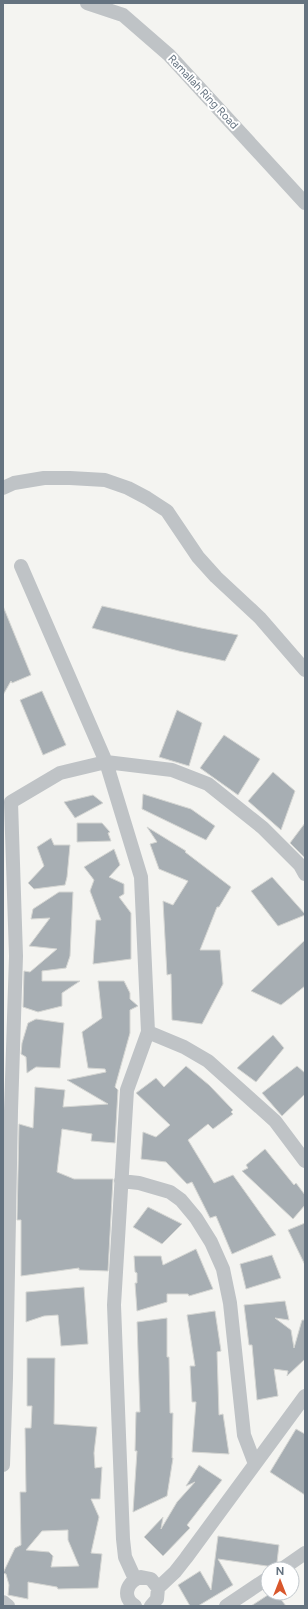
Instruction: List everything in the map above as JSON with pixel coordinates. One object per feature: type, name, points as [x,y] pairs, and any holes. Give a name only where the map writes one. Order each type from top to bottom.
[{"type":"street","name":"Ramallah Ring Road","points":[[87,3],[123,15],[168,55],[305,202]]},
{"type":"street","points":[[3,488],[14,483],[44,478],[105,480],[128,488],[148,498],[167,511],[198,557],[216,577],[260,618],[305,670]]},
{"type":"street","points":[[21,566],[106,762],[141,877],[148,1032],[127,1090],[114,1305],[123,1539],[125,1557],[135,1579]]},
{"type":"street","points":[[3,1465],[16,956],[7,806],[60,773],[106,762],[172,770],[208,784],[263,828],[300,865],[305,874]]},
{"type":"street","points":[[148,1032],[184,1047],[208,1061],[275,1121],[305,1160]]},
{"type":"street","points":[[122,1182],[139,1183],[170,1192],[181,1200],[191,1212],[211,1242],[223,1269],[230,1303],[244,1435],[255,1464]]},
{"type":"street","points":[[156,1600],[305,1396]]},
{"type":"street","points":[[294,1561],[305,1553]]},
{"type":"street","points":[[127,1603],[128,1586],[135,1579],[141,1577],[151,1579],[156,1600]]},
{"type":"street","points":[[226,1606],[260,1583]]},
{"type":"street","points":[[3,1602],[8,1606]]},
{"type":"building","points":[[3,606],[31,675],[12,683],[11,681],[3,695]]},
{"type":"building","points":[[102,606],[238,635],[225,661],[179,651],[92,628]]},
{"type":"building","points":[[42,691],[66,745],[43,755],[20,700]]},
{"type":"building","points":[[177,710],[202,723],[189,766],[159,757]]},
{"type":"building","points":[[224,735],[260,759],[238,795],[200,768]]},
{"type":"building","points":[[273,772],[295,791],[281,830],[248,801]]},
{"type":"building","points":[[143,794],[191,809],[215,826],[206,840],[142,809]]},
{"type":"building","points":[[93,795],[103,803],[75,818],[64,802]]},
{"type":"building","points":[[77,823],[102,823],[110,832],[108,833],[111,841],[77,842]]},
{"type":"building","points":[[305,823],[305,858],[290,843]]},
{"type":"building","points":[[147,827],[186,851],[185,852],[231,887],[219,907],[217,907],[200,950],[220,950],[223,984],[202,1024],[172,1020],[171,974],[167,975],[163,901],[173,905],[188,881],[159,869],[150,844],[157,842]]},
{"type":"building","points":[[51,838],[54,845],[70,845],[65,885],[34,889],[28,883],[44,866],[37,847]]},
{"type":"building","points":[[114,849],[120,865],[109,877],[124,884],[124,894],[119,897],[131,913],[131,959],[93,964],[96,920],[101,920],[90,891],[94,880],[84,867]]},
{"type":"building","points":[[272,877],[305,915],[278,926],[251,891]]},
{"type":"building","points":[[59,892],[73,892],[70,956],[66,968],[42,971],[42,981],[80,981],[62,993],[62,1006],[38,1012],[23,1007],[24,971],[30,972],[57,949],[29,946],[50,918],[31,919],[33,909]]},
{"type":"building","points":[[305,940],[305,986],[281,1005],[251,991]]},
{"type":"building","points":[[98,981],[124,981],[130,993],[130,999],[138,1006],[130,1010],[130,1033],[115,1087],[118,1090],[115,1143],[91,1141],[92,1134],[62,1129],[57,1172],[74,1179],[113,1179],[108,1271],[79,1270],[79,1268],[21,1276],[21,1220],[17,1220],[19,1124],[33,1128],[35,1087],[65,1090],[63,1107],[108,1104],[67,1080],[106,1072],[105,1069],[88,1068],[82,1032],[102,1018]]},
{"type":"building","points":[[36,1019],[64,1023],[60,1068],[36,1067],[27,1073],[26,1057],[21,1054],[22,1043],[28,1023]]},
{"type":"building","points":[[273,1035],[284,1048],[256,1082],[237,1068]]},
{"type":"building","points":[[186,1066],[209,1085],[233,1110],[231,1112],[233,1114],[213,1129],[208,1124],[188,1140],[214,1183],[233,1175],[276,1235],[232,1254],[216,1216],[210,1218],[192,1182],[187,1184],[166,1162],[141,1159],[143,1132],[156,1137],[170,1125],[136,1093],[156,1078],[164,1087]]},
{"type":"building","points":[[297,1066],[305,1073],[305,1094],[282,1116],[262,1093]]},
{"type":"building","points":[[265,1149],[294,1185],[296,1183],[305,1195],[305,1205],[293,1219],[242,1171],[248,1168],[246,1165]]},
{"type":"building","points":[[148,1207],[182,1224],[162,1244],[133,1227]]},
{"type":"building","points":[[305,1223],[305,1265],[288,1230]]},
{"type":"building","points":[[196,1249],[213,1289],[189,1296],[188,1294],[167,1294],[167,1302],[137,1311],[135,1283],[137,1283],[137,1273],[135,1272],[134,1256],[161,1256],[163,1265]]},
{"type":"building","points":[[272,1255],[281,1278],[246,1289],[240,1264]]},
{"type":"building","points":[[84,1287],[88,1344],[61,1346],[58,1315],[44,1316],[26,1322],[26,1292]]},
{"type":"building","points":[[285,1301],[289,1320],[275,1318],[291,1330],[294,1348],[302,1320],[305,1320],[305,1359],[287,1376],[288,1371],[274,1369],[278,1396],[257,1400],[252,1345],[249,1345],[244,1305]]},
{"type":"building","points":[[215,1311],[221,1351],[217,1352],[219,1415],[223,1414],[229,1454],[192,1452],[196,1402],[192,1402],[190,1366],[195,1366],[187,1315]]},
{"type":"building","points":[[167,1318],[167,1357],[169,1357],[170,1413],[173,1413],[173,1458],[167,1496],[133,1512],[137,1451],[135,1451],[136,1412],[140,1412],[137,1322]]},
{"type":"building","points":[[27,1358],[55,1358],[54,1424],[97,1427],[94,1453],[95,1468],[102,1467],[100,1499],[91,1499],[99,1517],[91,1553],[102,1554],[98,1588],[58,1589],[57,1587],[28,1582],[28,1599],[8,1595],[9,1585],[6,1574],[3,1573],[15,1548],[21,1545],[20,1492],[26,1492],[25,1428],[31,1428],[32,1406],[27,1406]],"holes":[[[68,1530],[68,1540],[79,1566],[51,1567],[53,1556],[49,1552],[26,1550],[42,1531]]]},
{"type":"building","points":[[296,1429],[305,1434],[305,1495],[270,1472]]},
{"type":"building","points":[[199,1465],[222,1480],[187,1525],[190,1528],[163,1556],[144,1537],[163,1517],[161,1529],[177,1502],[195,1482],[186,1486]]},
{"type":"building","points":[[218,1536],[279,1545],[277,1561],[260,1561],[260,1565],[218,1559],[233,1585],[198,1606],[190,1606],[178,1585],[200,1571],[211,1590]]},
{"type":"building","points":[[260,1600],[282,1601],[286,1606],[251,1606]]}]
